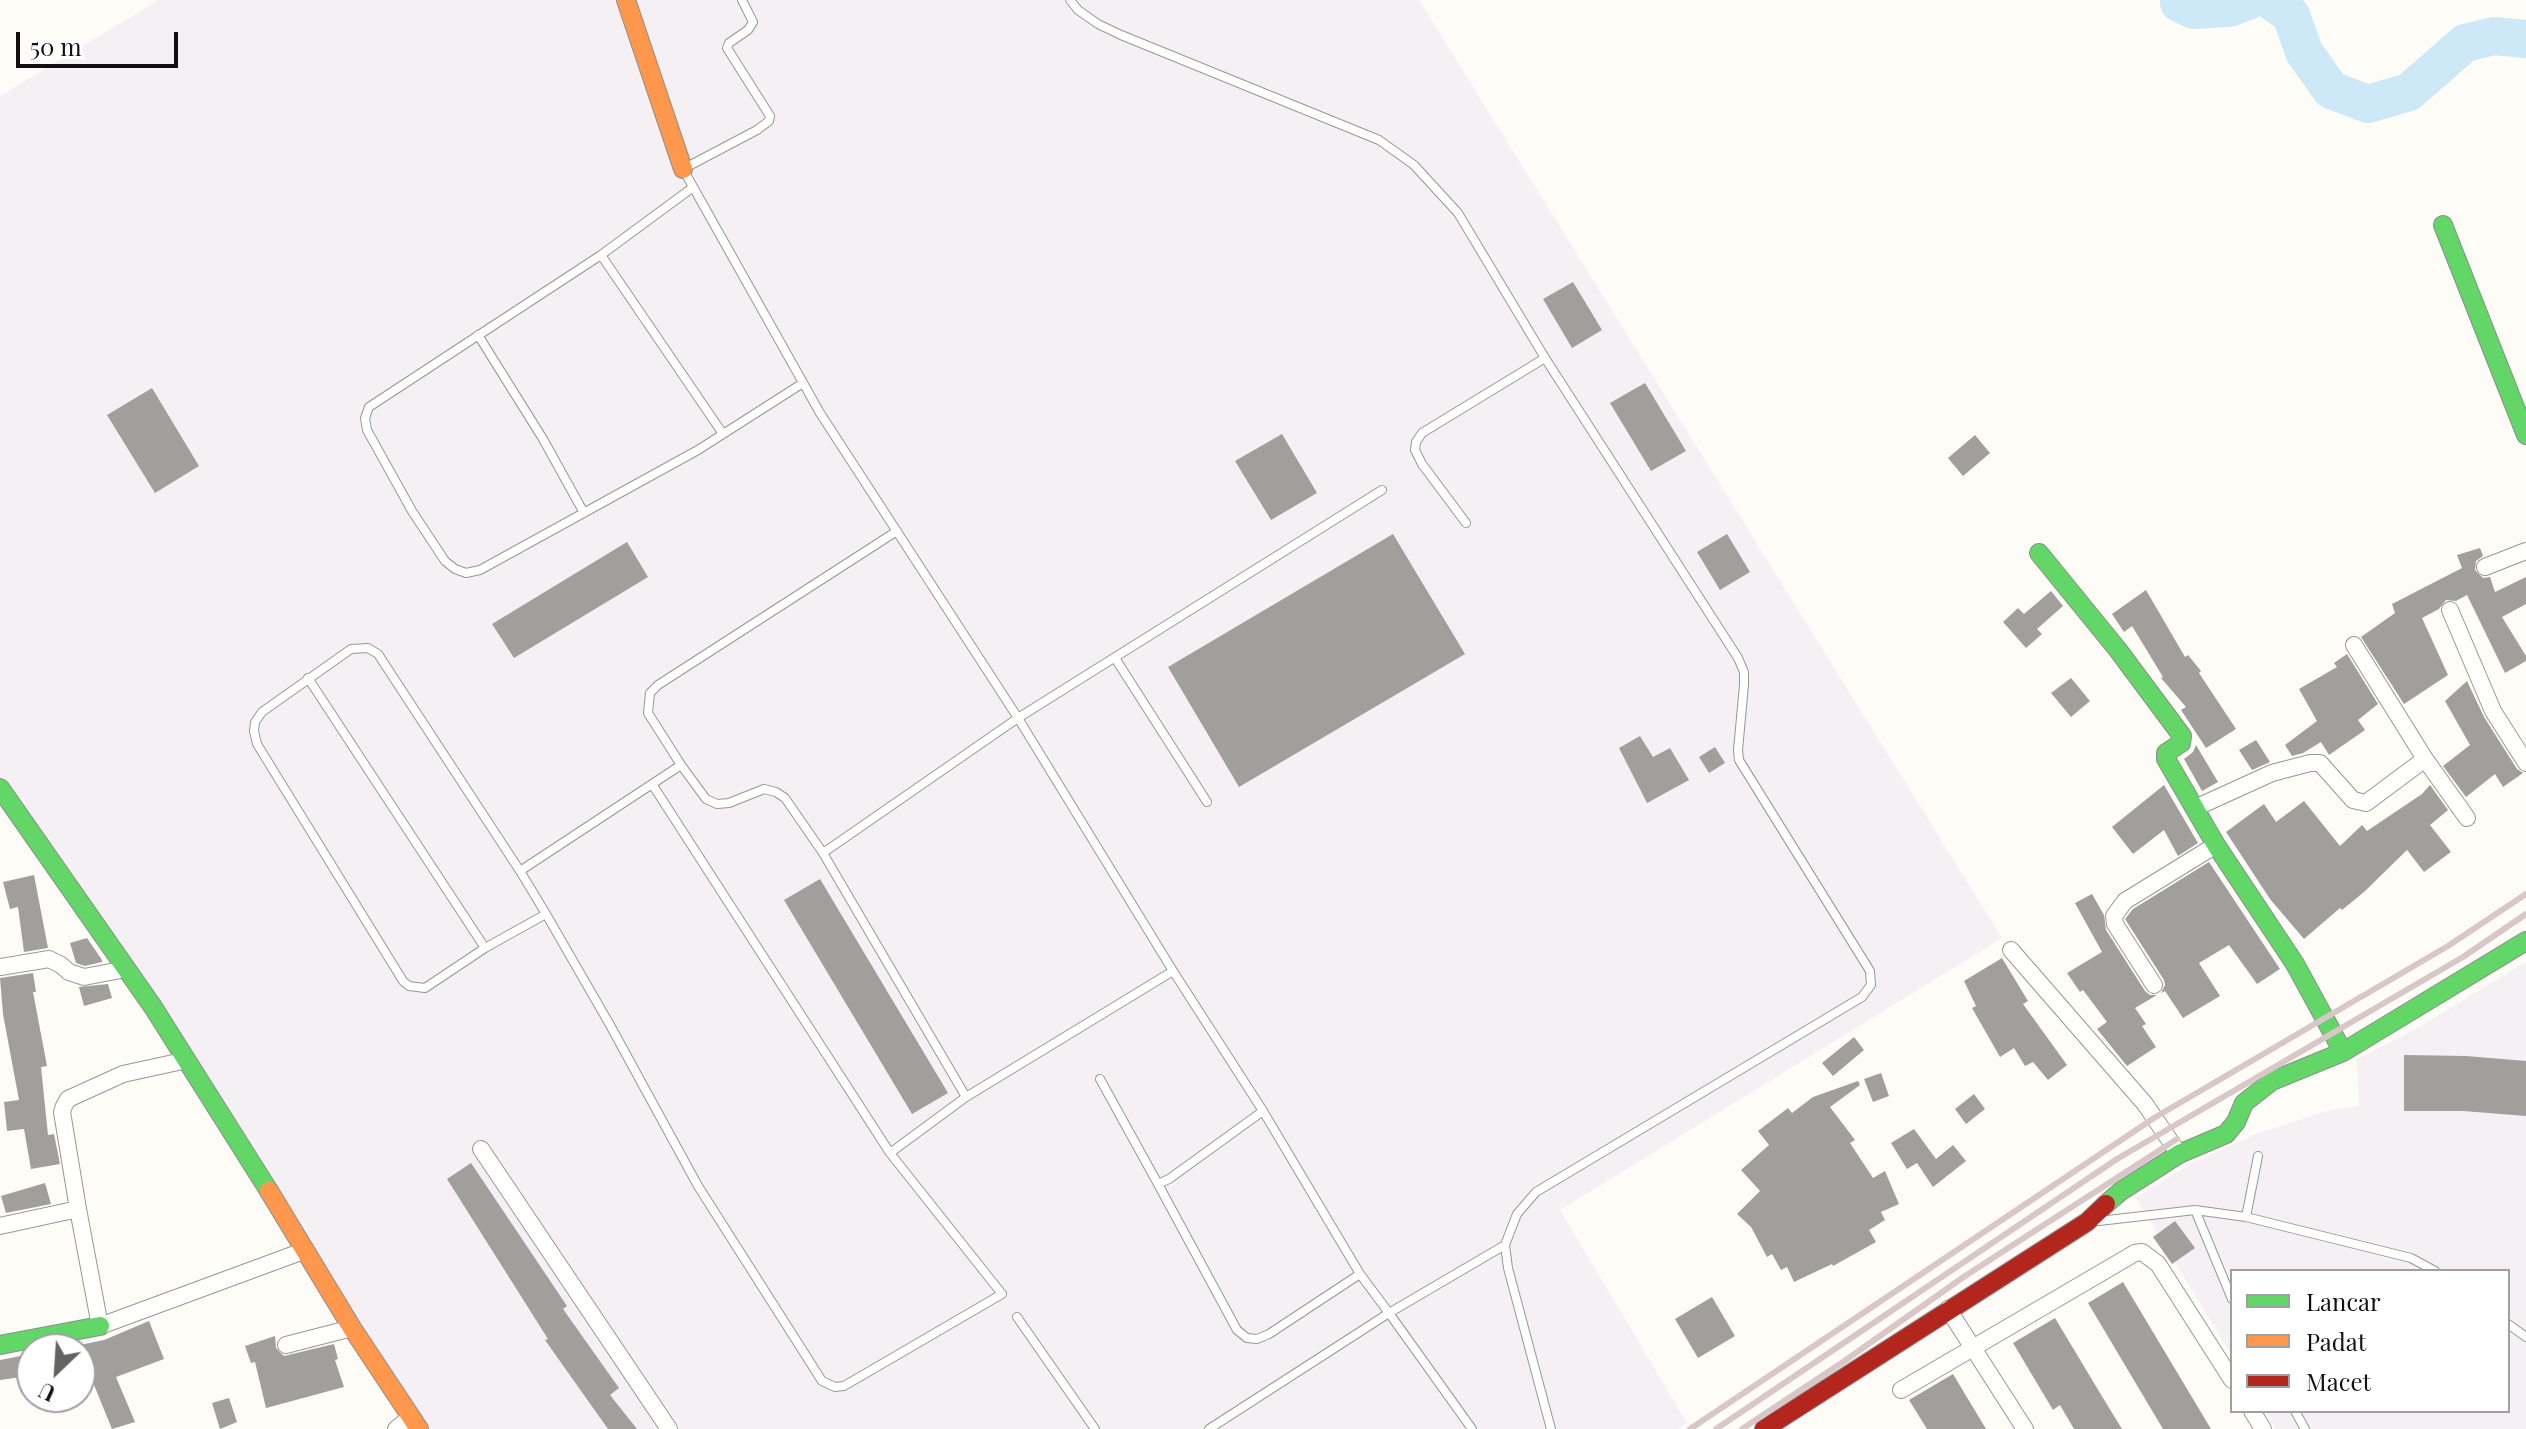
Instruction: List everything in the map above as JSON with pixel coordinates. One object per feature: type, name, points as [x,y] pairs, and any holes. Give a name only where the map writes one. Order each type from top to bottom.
[{"type":"street","points":[[626,0],[683,169]]},
{"type":"street","points":[[2443,225],[2526,435]]},
{"type":"street","points":[[2485,567],[2526,551]]},
{"type":"street","points":[[2039,553],[2118,650],[2182,736],[2181,743],[2166,753],[2166,759],[2216,845],[2295,964],[2343,1052]]},
{"type":"street","points":[[2450,610],[2493,711],[2526,763]]},
{"type":"street","points":[[2354,645],[2425,759],[2467,818]]},
{"type":"street","points":[[2195,808],[2272,773],[2310,763],[2320,763],[2353,800],[2366,803],[2425,759]]},
{"type":"street","points":[[0,788],[187,1060],[306,1250],[408,1425]]},
{"type":"street","points":[[2154,985],[2115,924],[2114,916],[2125,901],[2216,845]]},
{"type":"street","points":[[1764,1429],[1787,1423],[1948,1309],[2087,1222],[2121,1191],[2179,1154],[2226,1134],[2236,1122],[2244,1103],[2272,1081],[2343,1052],[2526,941]]},
{"type":"street","points":[[2011,950],[2145,1104],[2179,1154]]},
{"type":"street","points":[[0,967],[49,959],[76,976],[126,969]]},
{"type":"street","points":[[100,1326],[62,1112],[68,1099],[123,1074],[187,1060]]},
{"type":"street","points":[[481,1149],[669,1429]]},
{"type":"street","points":[[0,1226],[78,1209]]},
{"type":"street","points":[[0,1345],[100,1326],[306,1250]]},
{"type":"street","points":[[1901,1390],[2135,1253],[2142,1252],[2158,1264],[2230,1377]]},
{"type":"street","points":[[1948,1309],[2025,1429]]},
{"type":"street","points":[[286,1345],[352,1328]]},
{"type":"lane","points":[[742,0],[753,22],[727,48],[770,116],[769,121],[683,169],[692,188],[803,383],[1018,718],[1263,1111],[1360,1274],[1472,1429]]},
{"type":"lane","points":[[1070,0],[1098,24],[1379,140],[1414,165],[1458,213],[1545,358],[1738,658],[1744,672],[1739,760],[1870,971],[1871,985],[1862,997],[1845,1009],[1536,1192],[1517,1214],[1505,1245],[1508,1268],[1551,1429]]},
{"type":"lane","points":[[692,188],[601,255],[369,407],[365,418],[367,430],[412,511],[445,561],[466,573],[480,570],[723,434],[803,383]]},
{"type":"lane","points":[[601,255],[723,434]]},
{"type":"lane","points":[[478,335],[543,439],[584,513]]},
{"type":"lane","points":[[1466,523],[1422,464],[1415,450],[1416,442],[1422,433],[1545,358]]},
{"type":"lane","points":[[823,853],[1018,718],[1382,490]]},
{"type":"lane","points":[[897,531],[658,685],[650,693],[648,713],[706,799],[717,804],[729,803],[764,789],[785,798],[823,853],[966,1097]]},
{"type":"lane","points":[[546,914],[485,948],[425,988],[409,986],[403,981],[257,744],[255,722],[262,712],[351,649],[368,648],[378,654],[520,871],[546,914],[698,1186],[822,1381],[835,1387],[844,1386],[1002,1294],[890,1153],[652,784]]},
{"type":"lane","points":[[1115,658],[1207,802]]},
{"type":"lane","points":[[308,678],[485,948]]},
{"type":"lane","points":[[520,871],[681,765]]},
{"type":"lane","points":[[890,1153],[966,1097],[1173,971]]},
{"type":"lane","points":[[1100,1079],[1237,1330],[1247,1338],[1257,1339],[1269,1334],[1360,1274]]},
{"type":"lane","points":[[1158,1184],[1263,1111]]},
{"type":"lane","points":[[2246,1217],[2258,1156]]},
{"type":"lane","points":[[2087,1222],[2195,1210],[2246,1217],[2411,1258],[2431,1269]]},
{"type":"lane","points":[[2195,1210],[2230,1294]]},
{"type":"lane","points":[[1209,1429],[1389,1313],[1505,1245]]},
{"type":"lane","points":[[1017,1317],[1095,1429]]},
{"type":"shaded area","points":[[159,0],[1419,0],[2002,938],[1560,1210],[1687,1423],[1678,1429],[422,1429],[0,781],[0,96]]},
{"type":"shaded area","points":[[2526,962],[2526,1429],[2276,1429],[2266,1413],[2510,1413],[2510,1269],[2230,1269],[2230,1353],[2136,1198],[2192,1163],[2254,1135],[2330,1110],[2359,1106],[2357,1059],[2414,1030]]},
{"type":"building","points":[[1573,282],[1602,330],[1572,348],[1543,299]]},
{"type":"building","points":[[1645,383],[1686,451],[1651,471],[1610,403]]},
{"type":"building","points":[[152,388],[199,466],[155,493],[107,415]]},
{"type":"building","points":[[1282,434],[1317,493],[1271,520],[1235,461]]},
{"type":"building","points":[[1975,435],[1990,453],[1963,476],[1948,458]]},
{"type":"building","points":[[1393,534],[1465,654],[1239,787],[1168,667]]},
{"type":"building","points":[[1727,534],[1750,572],[1720,590],[1697,552]]},
{"type":"building","points":[[627,542],[648,577],[514,658],[492,624]]},
{"type":"building","points":[[2480,548],[2483,556],[2476,561],[2475,570],[2483,578],[2490,577],[2495,592],[2526,577],[2526,604],[2502,617],[2526,661],[2505,673],[2467,595],[2456,601],[2446,600],[2439,609],[2422,618],[2448,675],[2404,704],[2361,637],[2395,613],[2392,604],[2462,568],[2457,555]]},
{"type":"building","points":[[2146,590],[2185,657],[2188,655],[2201,671],[2199,673],[2236,729],[2206,748],[2181,710],[2186,707],[2161,678],[2132,626],[2124,632],[2112,614]]},
{"type":"building","points":[[2051,591],[2063,606],[2037,629],[2042,634],[2026,648],[2003,622],[2018,608],[2024,614]]},
{"type":"building","points":[[2347,654],[2378,704],[2358,720],[2365,730],[2329,755],[2321,742],[2292,756],[2285,745],[2317,721],[2299,689],[2337,667],[2334,663]]},
{"type":"building","points":[[2071,678],[2090,701],[2071,717],[2051,693]]},
{"type":"building","points":[[2467,681],[2484,717],[2517,769],[2523,773],[2503,787],[2495,774],[2466,797],[2443,766],[2470,745],[2445,701]]},
{"type":"building","points":[[1640,736],[1653,757],[1670,748],[1689,780],[1647,803],[1619,748]]},
{"type":"building","points":[[2256,740],[2270,762],[2252,770],[2239,750]]},
{"type":"building","points":[[2196,745],[2218,782],[2202,791],[2184,759]]},
{"type":"building","points":[[1715,747],[1725,763],[1709,773],[1699,757]]},
{"type":"building","points":[[2164,785],[2198,843],[2178,856],[2164,830],[2133,854],[2112,827]]},
{"type":"building","points":[[2430,785],[2448,810],[2430,825],[2451,852],[2424,872],[2407,850],[2364,892],[2304,939],[2270,899],[2226,832],[2264,804],[2276,822],[2304,801],[2340,846],[2362,825],[2367,831],[2422,794]]},
{"type":"building","points":[[2209,862],[2280,969],[2257,984],[2229,945],[2199,963],[2220,996],[2183,1018],[2165,991],[2161,993],[2164,980],[2125,919],[2133,909]]},
{"type":"building","points":[[34,875],[48,948],[24,952],[18,907],[10,909],[3,882]]},
{"type":"building","points":[[820,879],[948,1093],[912,1114],[784,900]]},
{"type":"building","points":[[2092,894],[2104,915],[2106,930],[2145,991],[2157,995],[2135,1008],[2156,1047],[2127,1066],[2097,1029],[2107,1022],[2067,973],[2102,952],[2075,903]]},
{"type":"building","points":[[87,938],[102,962],[85,966],[76,963],[70,943]]},
{"type":"building","points":[[2002,958],[2028,1001],[2023,1004],[2067,1065],[2048,1080],[2033,1062],[2025,1066],[2014,1048],[2000,1057],[1972,1008],[1976,1006],[1964,981]]},
{"type":"building","points":[[33,973],[36,992],[33,992],[47,1066],[41,1067],[48,1135],[54,1134],[60,1164],[31,1169],[24,1129],[7,1131],[4,1102],[19,1100],[3,1014],[0,978]]},
{"type":"building","points":[[108,984],[112,998],[84,1006],[79,987]]},
{"type":"building","points":[[1854,1037],[1864,1050],[1833,1076],[1822,1063]]},
{"type":"building","points":[[2404,1055],[2526,1061],[2526,1116],[2463,1111],[2404,1111]]},
{"type":"building","points":[[1881,1073],[1889,1096],[1873,1102],[1864,1079]]},
{"type":"building","points":[[1858,1081],[1860,1085],[1830,1107],[1855,1140],[1850,1143],[1873,1178],[1885,1171],[1899,1204],[1881,1212],[1885,1220],[1869,1230],[1876,1242],[1833,1266],[1794,1282],[1787,1267],[1781,1270],[1772,1254],[1767,1257],[1751,1227],[1737,1214],[1760,1191],[1741,1170],[1769,1145],[1758,1131],[1788,1108],[1792,1113],[1813,1097]]},
{"type":"building","points":[[1974,1094],[1985,1109],[1966,1124],[1955,1109]]},
{"type":"building","points":[[1914,1129],[1936,1159],[1953,1145],[1966,1161],[1933,1187],[1917,1163],[1907,1169],[1891,1143]]},
{"type":"building","points":[[471,1163],[567,1306],[563,1309],[619,1388],[610,1395],[637,1429],[608,1429],[545,1340],[548,1339],[447,1179]]},
{"type":"building","points":[[45,1183],[51,1204],[6,1213],[1,1196]]},
{"type":"building","points":[[2175,1221],[2195,1248],[2172,1264],[2153,1237]]},
{"type":"building","points":[[2123,1282],[2211,1429],[2163,1429],[2088,1303]]},
{"type":"building","points":[[1712,1297],[1735,1336],[1698,1358],[1675,1319]]},
{"type":"building","points":[[2055,1318],[2122,1429],[2074,1429],[2060,1405],[2053,1410],[2013,1343]]},
{"type":"building","points":[[149,1321],[164,1359],[116,1377],[135,1422],[112,1429],[96,1390],[96,1342]]},
{"type":"building","points":[[275,1336],[276,1348],[284,1356],[334,1344],[338,1359],[335,1360],[344,1387],[266,1408],[255,1362],[251,1363],[245,1346]]},
{"type":"building","points":[[16,1357],[16,1378],[0,1380],[0,1360]]},
{"type":"building","points":[[1953,1374],[1986,1429],[1927,1429],[1909,1400]]},
{"type":"building","points":[[229,1398],[237,1422],[220,1429],[212,1403]]},
{"type":"waterway","points":[[2179,0],[2179,3],[2194,10],[2229,8],[2250,0]]},
{"type":"waterway","points":[[2270,0],[2291,15],[2304,52],[2331,90],[2368,104],[2409,92],[2465,43],[2494,36],[2526,39]]},
{"type":"railway","points":[[1690,1429],[2154,1118],[2448,946],[2526,894]]},
{"type":"railway","points":[[1716,1429],[2117,1159],[2463,957],[2526,914]]},
{"type":"railway","points":[[1742,1429],[1965,1276],[2177,1139]]},
{"type":"traffic: fast","points":[[2443,225],[2526,435]]},
{"type":"traffic: fast","points":[[2039,553],[2118,650],[2182,736],[2181,743],[2166,753],[2166,759],[2216,845],[2295,964],[2343,1052]]},
{"type":"traffic: fast","points":[[0,788],[153,1007],[269,1191]]},
{"type":"traffic: fast","points":[[2106,1204],[2179,1154],[2226,1134],[2236,1122],[2244,1103],[2272,1081],[2343,1052],[2526,941]]},
{"type":"traffic: fast","points":[[0,1345],[100,1326]]},
{"type":"traffic: slow","points":[[626,0],[683,169]]},
{"type":"traffic: slow","points":[[269,1191],[352,1328],[419,1429]]},
{"type":"traffic: jam","points":[[1764,1429],[2087,1222],[2106,1204]]}]
